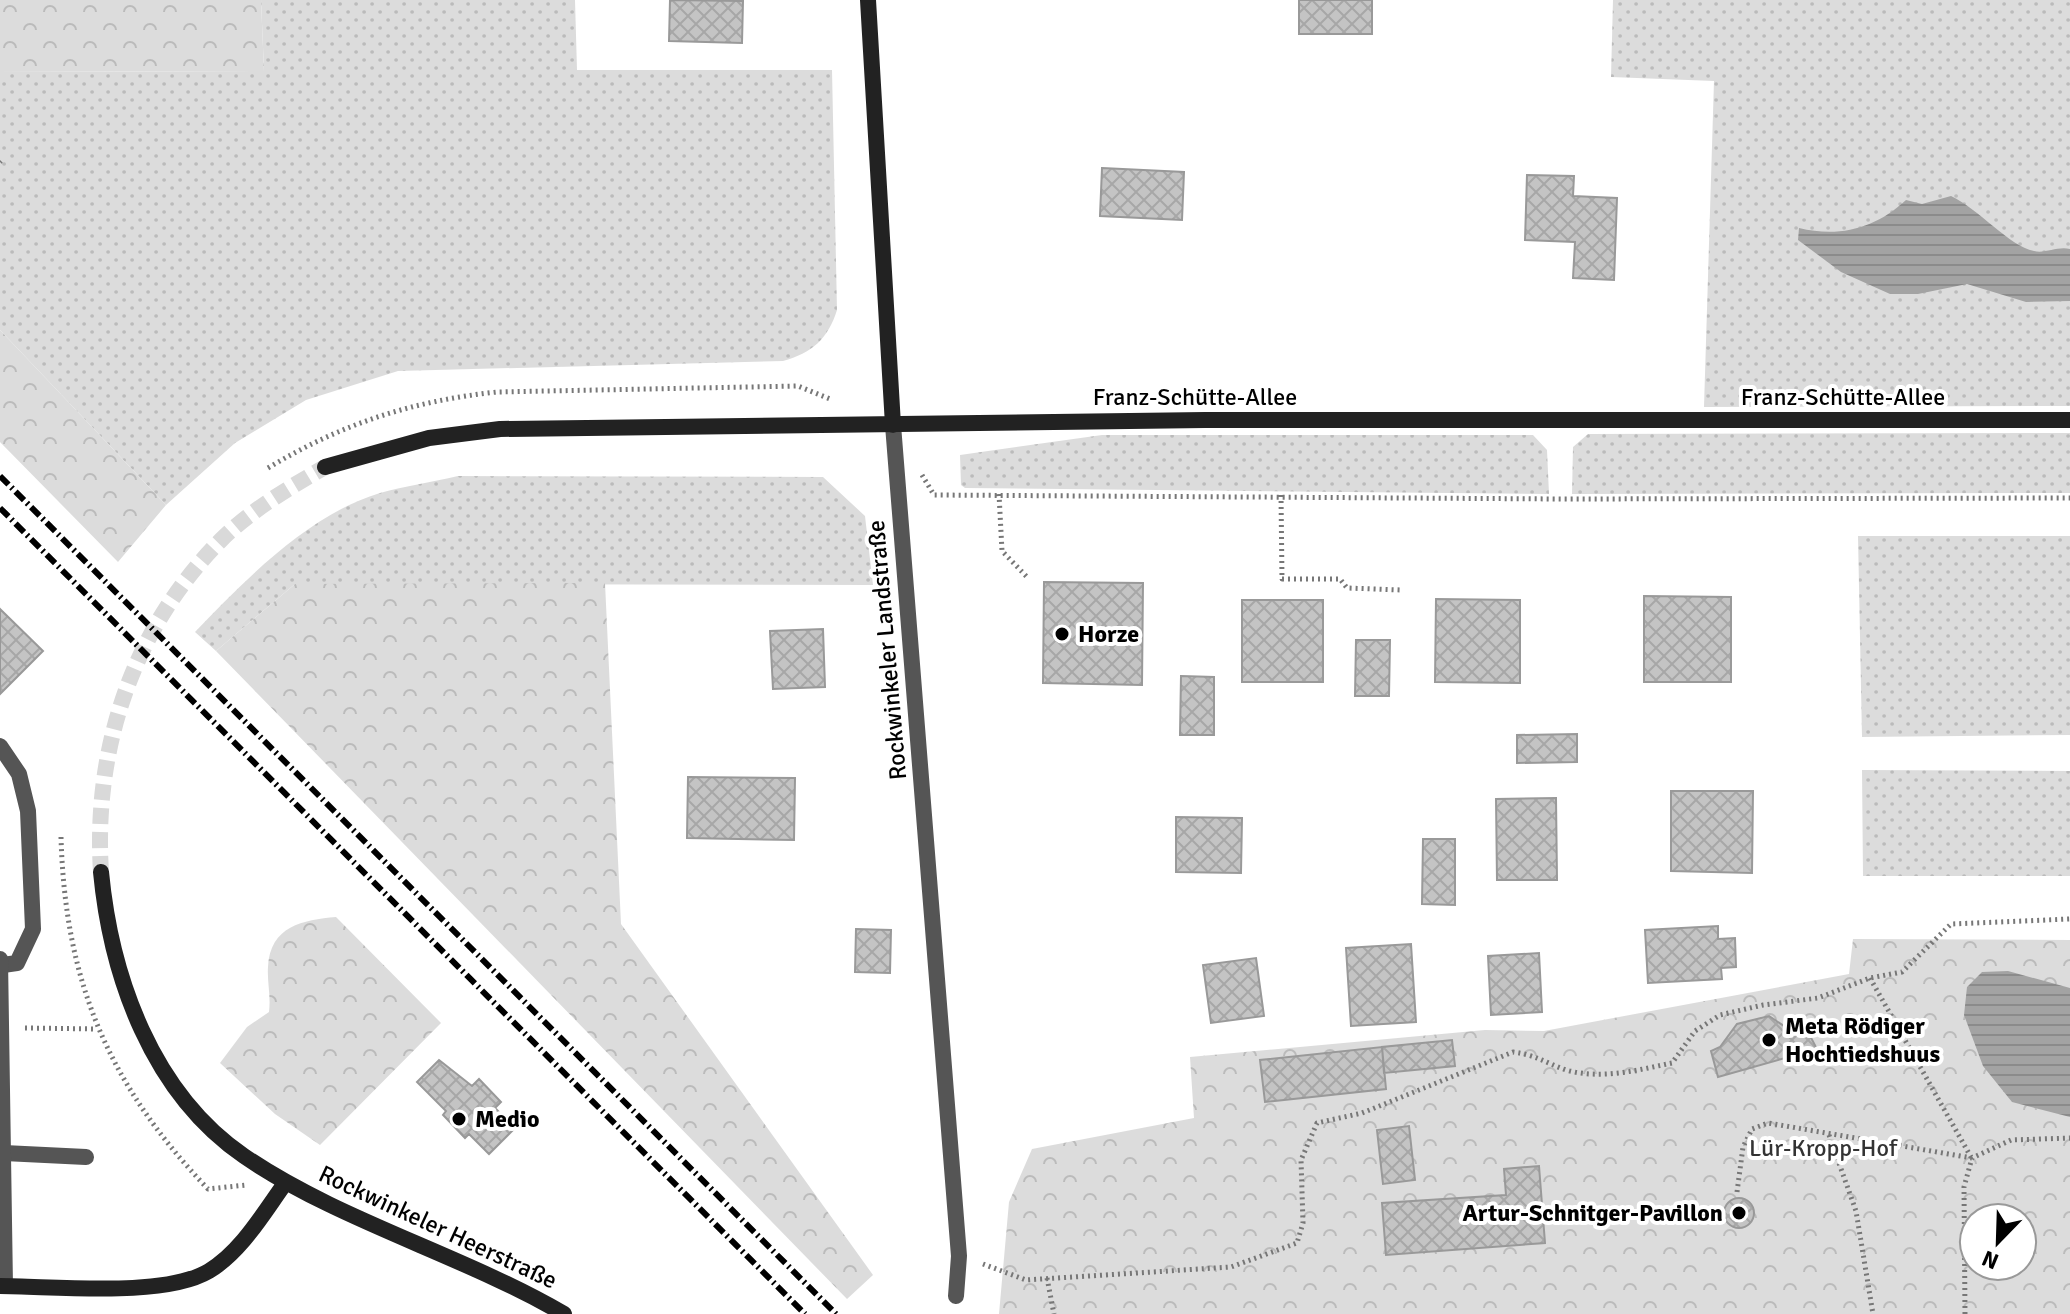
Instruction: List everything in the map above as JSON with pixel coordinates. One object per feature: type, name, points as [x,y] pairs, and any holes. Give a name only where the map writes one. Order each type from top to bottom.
[{"type":"main road","name":"Rockwinkeler Landstraße","points":[[868,0],[893,425]]},
{"type":"main road","name":"Franz-Schütte-Allee","points":[[325,467],[379,450],[486,430],[1205,420],[2070,420]]},
{"type":"main road","points":[[101,872],[112,950],[131,1006],[153,1051],[178,1090],[208,1123],[241,1154],[286,1182]]},
{"type":"main road","name":"Rockwinkeler Heerstraße","points":[[2,1286],[149,1288],[208,1272],[246,1237],[286,1182],[500,1280],[564,1314]]},
{"type":"street","name":"Rockwinkeler Landstraße","points":[[893,425],[959,1256],[956,1296]]},
{"type":"street","points":[[0,746],[19,774],[28,811],[33,929],[17,963],[1,962],[4,1153],[2,1286]]},
{"type":"street","points":[[4,1153],[86,1157]]},
{"type":"path","points":[[920,471],[934,495],[2070,498]]},
{"type":"path","points":[[999,494],[1002,551],[1028,578]]},
{"type":"path","points":[[1281,495],[1282,579],[1340,579],[1347,588],[1401,590]]},
{"type":"path","points":[[959,1256],[1026,1280],[1231,1267],[1297,1243],[1303,1223],[1301,1160],[1317,1123],[1362,1113],[1513,1052],[1536,1055],[1564,1069],[1590,1075],[1672,1063],[1695,1031],[1720,1015],[1818,998],[1870,978],[1902,972],[1951,924],[2070,919]]},
{"type":"path","points":[[1870,978],[1972,1158],[1964,1187],[1965,1314]]},
{"type":"path","points":[[3,1027],[96,1029]]},
{"type":"path","points":[[1737,1192],[1743,1147],[1752,1129],[1768,1123],[1972,1158],[2011,1140],[2070,1138]]},
{"type":"path","points":[[1829,1134],[1856,1211],[1873,1314]]},
{"type":"path","points":[[1047,1278],[1054,1314]]},
{"type":"green space","points":[[0,0],[261,0],[264,71],[0,72]]},
{"type":"green space","points":[[261,0],[575,0],[577,70],[832,70],[837,310],[829,329],[810,349],[783,361],[398,371],[306,400],[235,443],[166,505],[0,330],[0,72],[264,71]]},
{"type":"green space","points":[[1613,0],[2070,0],[2070,406],[1704,407],[1714,81],[1611,77]]},
{"type":"green space","points":[[0,330],[166,505],[118,562],[0,442]]},
{"type":"green space","points":[[2070,433],[2070,493],[1572,494],[1573,447],[1588,434]]},
{"type":"green space","points":[[1102,435],[1533,435],[1547,450],[1549,494],[965,488],[961,485],[960,455]]},
{"type":"green space","points":[[458,476],[823,477],[865,516],[873,585],[295,584],[216,651],[195,632],[257,571],[303,532],[328,516],[380,493]]},
{"type":"green space","points":[[1858,536],[2070,536],[2070,735],[1862,737]]},
{"type":"green space","points":[[605,583],[621,924],[873,1275],[847,1299],[216,651],[295,584]]},
{"type":"green space","points":[[1862,770],[2070,771],[2070,876],[1863,876]]},
{"type":"green space","points":[[336,917],[441,1023],[320,1145],[275,1114],[220,1063],[247,1027],[269,1012],[268,967],[275,942],[290,928],[301,923]]},
{"type":"green space","name":"Lür-Kropp-Hof","points":[[1853,939],[2070,940],[2070,1314],[999,1314],[1009,1202],[1032,1149],[1194,1118],[1190,1057],[1485,1030],[1544,1031],[1849,974]]},
{"type":"shaded area","points":[[1951,196],[2024,248],[2038,252],[2070,249],[2070,301],[2026,302],[1967,284],[1918,294],[1890,294],[1841,272],[1798,240],[1799,228],[1843,231],[1870,224],[1906,200],[1922,204]]},
{"type":"shaded area","points":[[2008,971],[2070,988],[2070,1117],[2012,1102],[1983,1066],[1964,1015],[1967,987],[1982,972]]},
{"type":"building","points":[[670,0],[743,1],[742,43],[669,41]]},
{"type":"building","points":[[1299,0],[1372,0],[1372,34],[1299,34]]},
{"type":"building","points":[[1102,168],[1184,172],[1182,220],[1100,216]]},
{"type":"building","points":[[1527,175],[1574,176],[1573,196],[1617,198],[1614,280],[1573,278],[1575,242],[1525,240]]},
{"type":"building","points":[[1044,582],[1143,583],[1142,685],[1043,683]]},
{"type":"building","points":[[1644,596],[1731,597],[1731,682],[1644,682]]},
{"type":"building","points":[[1436,599],[1520,600],[1520,683],[1435,682]]},
{"type":"building","points":[[1242,600],[1323,600],[1323,682],[1242,682]]},
{"type":"building","points":[[0,609],[43,651],[0,694]]},
{"type":"building","points":[[823,629],[825,687],[773,689],[770,631]]},
{"type":"building","points":[[1356,640],[1390,640],[1389,696],[1355,696]]},
{"type":"building","points":[[1181,676],[1214,677],[1214,735],[1180,735]]},
{"type":"building","points":[[1577,734],[1577,762],[1517,763],[1517,735]]},
{"type":"building","points":[[688,777],[795,778],[794,840],[687,838]]},
{"type":"building","points":[[1671,791],[1753,791],[1752,873],[1671,871]]},
{"type":"building","points":[[1556,798],[1557,880],[1497,880],[1496,799]]},
{"type":"building","points":[[1176,817],[1242,818],[1241,873],[1176,872]]},
{"type":"building","points":[[1423,839],[1455,839],[1455,905],[1422,904]]},
{"type":"building","points":[[1718,926],[1718,939],[1735,938],[1736,967],[1721,968],[1722,979],[1648,983],[1645,930]]},
{"type":"building","points":[[856,929],[891,930],[890,973],[855,972]]},
{"type":"building","points":[[1411,944],[1416,1022],[1351,1026],[1346,948]]},
{"type":"building","points":[[1539,953],[1542,1012],[1491,1015],[1488,956]]},
{"type":"building","points":[[1256,958],[1264,1016],[1211,1023],[1203,965]]},
{"type":"building","name":"Meta Rödiger Hochtiedshuus","points":[[1769,1016],[1793,1032],[1807,1030],[1817,1049],[1718,1077],[1711,1051],[1720,1047],[1737,1024]]},
{"type":"building","points":[[1452,1040],[1455,1066],[1384,1073],[1382,1047]]},
{"type":"building","points":[[1382,1047],[1386,1089],[1265,1102],[1260,1060]]},
{"type":"building","points":[[439,1060],[472,1086],[479,1079],[501,1102],[495,1108],[515,1128],[489,1154],[469,1134],[465,1138],[443,1115],[446,1111],[417,1082]]},
{"type":"building","points":[[1409,1126],[1415,1180],[1383,1184],[1377,1130]]},
{"type":"building","points":[[1539,1166],[1545,1243],[1386,1255],[1382,1203],[1506,1195],[1504,1169]]},
{"type":"building","name":"Artur-Schnitger-Pavillon","points":[[1739,1198],[1745,1199],[1753,1207],[1753,1219],[1745,1227],[1739,1228],[1733,1227],[1725,1219],[1724,1213],[1725,1207],[1733,1199]]},
{"type":"tunnel","points":[[101,872],[100,826],[112,736],[142,651],[190,574],[221,540],[271,500],[325,467]]},
{"type":"railway","points":[[0,476],[836,1314]]},
{"type":"railway","points":[[0,508],[805,1314]]},
{"type":"place","name":"Horze","points":[[1062,634]]},
{"type":"place","name":"Meta Rödiger Hochtiedshuus","points":[[1769,1040]]},
{"type":"place","name":"Medio","points":[[459,1119]]},
{"type":"place","name":"Artur-Schnitger-Pavillon","points":[[1739,1213]]}]
